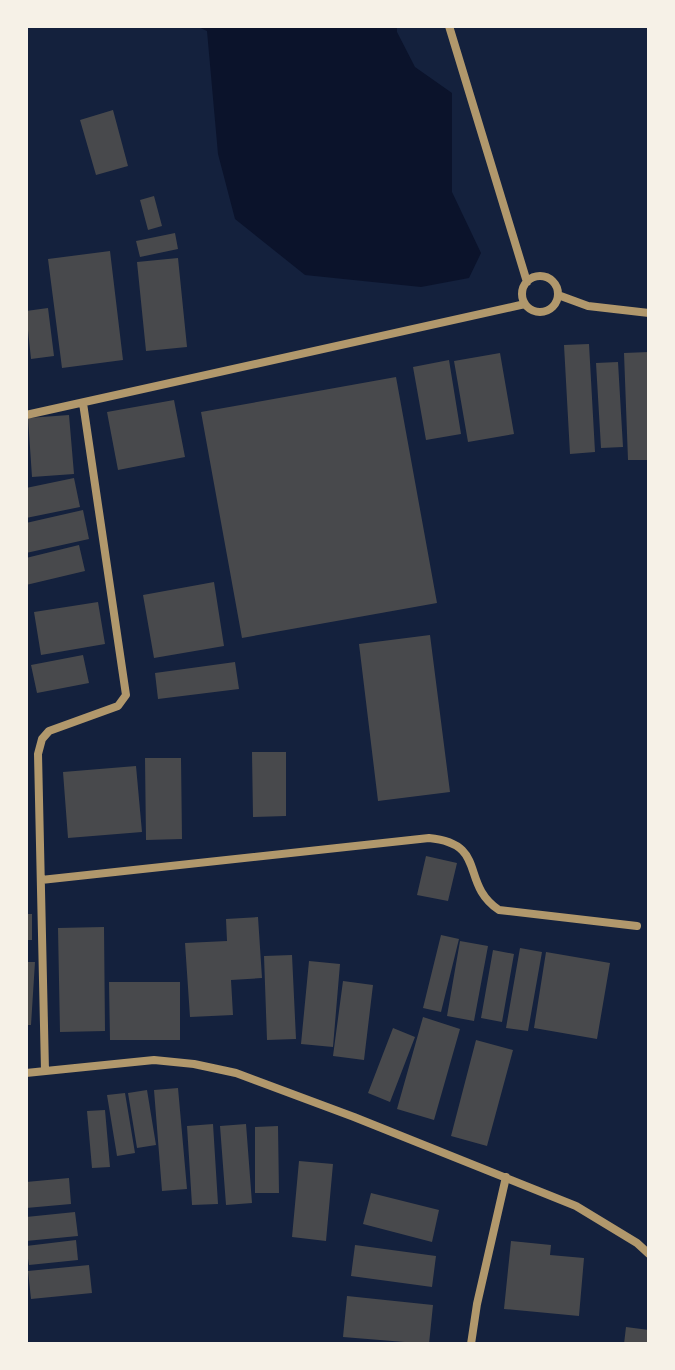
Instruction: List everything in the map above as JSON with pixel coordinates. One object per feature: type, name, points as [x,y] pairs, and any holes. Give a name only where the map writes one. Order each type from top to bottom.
[{"type":"street","points":[[449,26],[527,282]]},
{"type":"street","points":[[539,276],[547,277],[557,286],[554,307],[541,312],[530,309],[525,304],[523,289],[527,282],[539,276]]},
{"type":"street","points":[[558,295],[588,306],[649,313]]},
{"type":"street","points":[[26,415],[525,304]]},
{"type":"street","points":[[45,1071],[38,754],[42,739],[59,726],[118,706],[126,695],[83,403]]},
{"type":"street","points":[[41,880],[429,838],[450,841],[463,849],[482,895],[499,910],[637,926]]},
{"type":"street","points":[[26,1073],[154,1060],[236,1073],[576,1206],[637,1243],[649,1254]]},
{"type":"street","points":[[471,1344],[506,1177]]},
{"type":"water","points":[[196,26],[397,26],[397,32],[415,67],[452,93],[452,192],[481,253],[469,278],[421,287],[305,275],[235,219],[218,154],[207,31]]},
{"type":"building","points":[[113,110],[128,166],[96,175],[80,120]]},
{"type":"building","points":[[154,196],[162,226],[148,230],[140,200]]},
{"type":"building","points":[[175,233],[178,249],[140,257],[136,241]]},
{"type":"building","points":[[110,251],[123,360],[62,368],[48,259]]},
{"type":"building","points":[[178,258],[187,347],[146,351],[137,262]]},
{"type":"building","points":[[48,308],[54,356],[31,359],[26,311]]},
{"type":"building","points":[[589,344],[595,452],[570,454],[564,345]]},
{"type":"building","points":[[649,352],[649,460],[628,460],[624,353]]},
{"type":"building","points":[[500,353],[514,434],[468,442],[454,361]]},
{"type":"building","points":[[449,360],[461,434],[426,440],[413,367]]},
{"type":"building","points":[[618,362],[623,447],[601,448],[596,363]]},
{"type":"building","points":[[396,377],[437,603],[242,638],[201,412]]},
{"type":"building","points":[[174,400],[185,457],[118,470],[107,412]]},
{"type":"building","points":[[69,415],[74,474],[32,477],[28,418]]},
{"type":"building","points":[[74,478],[80,507],[26,518],[26,488]]},
{"type":"building","points":[[83,510],[89,539],[26,553],[26,523]]},
{"type":"building","points":[[79,545],[85,571],[26,585],[26,558]]},
{"type":"building","points":[[214,582],[224,646],[154,658],[143,595]]},
{"type":"building","points":[[98,602],[105,644],[41,655],[34,612]]},
{"type":"building","points":[[430,635],[450,792],[378,801],[359,644]]},
{"type":"building","points":[[83,655],[89,683],[37,693],[31,665]]},
{"type":"building","points":[[235,662],[239,689],[158,699],[155,673]]},
{"type":"building","points":[[252,752],[286,752],[286,816],[253,817]]},
{"type":"building","points":[[145,758],[181,758],[182,839],[146,840]]},
{"type":"building","points":[[136,766],[142,832],[68,838],[63,772]]},
{"type":"building","points":[[426,856],[457,863],[448,901],[417,895]]},
{"type":"building","points":[[26,914],[32,914],[32,940],[26,940]]},
{"type":"building","points":[[258,917],[262,978],[231,980],[233,1015],[190,1017],[185,943],[227,941],[226,919]]},
{"type":"building","points":[[104,927],[105,1031],[60,1032],[58,928]]},
{"type":"building","points":[[441,935],[459,939],[441,1012],[423,1008]]},
{"type":"building","points":[[460,941],[488,946],[474,1021],[447,1016]]},
{"type":"building","points":[[520,948],[542,952],[528,1031],[506,1028]]},
{"type":"building","points":[[493,950],[514,954],[502,1022],[481,1018]]},
{"type":"building","points":[[546,952],[610,963],[597,1039],[534,1028]]},
{"type":"building","points":[[292,955],[296,1039],[267,1040],[264,956]]},
{"type":"building","points":[[309,961],[340,964],[333,1047],[301,1044]]},
{"type":"building","points":[[26,962],[35,962],[31,1025],[26,1025]]},
{"type":"building","points":[[343,981],[373,985],[364,1060],[333,1056]]},
{"type":"building","points":[[109,982],[180,982],[180,1040],[110,1040]]},
{"type":"building","points":[[423,1017],[460,1029],[434,1120],[397,1109]]},
{"type":"building","points":[[393,1028],[415,1037],[390,1102],[368,1093]]},
{"type":"building","points":[[476,1040],[513,1050],[487,1146],[451,1136]]},
{"type":"building","points":[[178,1088],[187,1189],[162,1191],[154,1090]]},
{"type":"building","points":[[147,1090],[156,1145],[137,1148],[128,1093]]},
{"type":"building","points":[[125,1093],[135,1153],[117,1156],[107,1095]]},
{"type":"building","points":[[105,1110],[110,1167],[92,1168],[87,1111]]},
{"type":"building","points":[[213,1124],[218,1204],[192,1205],[187,1126]]},
{"type":"building","points":[[246,1124],[252,1203],[226,1205],[220,1126]]},
{"type":"building","points":[[278,1126],[279,1193],[255,1193],[255,1127]]},
{"type":"building","points":[[299,1161],[333,1164],[326,1241],[292,1237]]},
{"type":"building","points":[[69,1178],[71,1204],[26,1208],[26,1182]]},
{"type":"building","points":[[371,1193],[439,1210],[432,1242],[363,1224]]},
{"type":"building","points":[[75,1212],[78,1236],[26,1241],[26,1217]]},
{"type":"building","points":[[76,1240],[78,1260],[29,1265],[26,1246]]},
{"type":"building","points":[[511,1241],[551,1245],[550,1255],[584,1258],[579,1316],[504,1309]]},
{"type":"building","points":[[355,1245],[436,1256],[432,1287],[351,1276]]},
{"type":"building","points":[[89,1265],[92,1293],[31,1299],[28,1271]]},
{"type":"building","points":[[347,1296],[433,1305],[429,1344],[343,1337]]},
{"type":"building","points":[[626,1327],[649,1330],[649,1344],[624,1344]]}]
